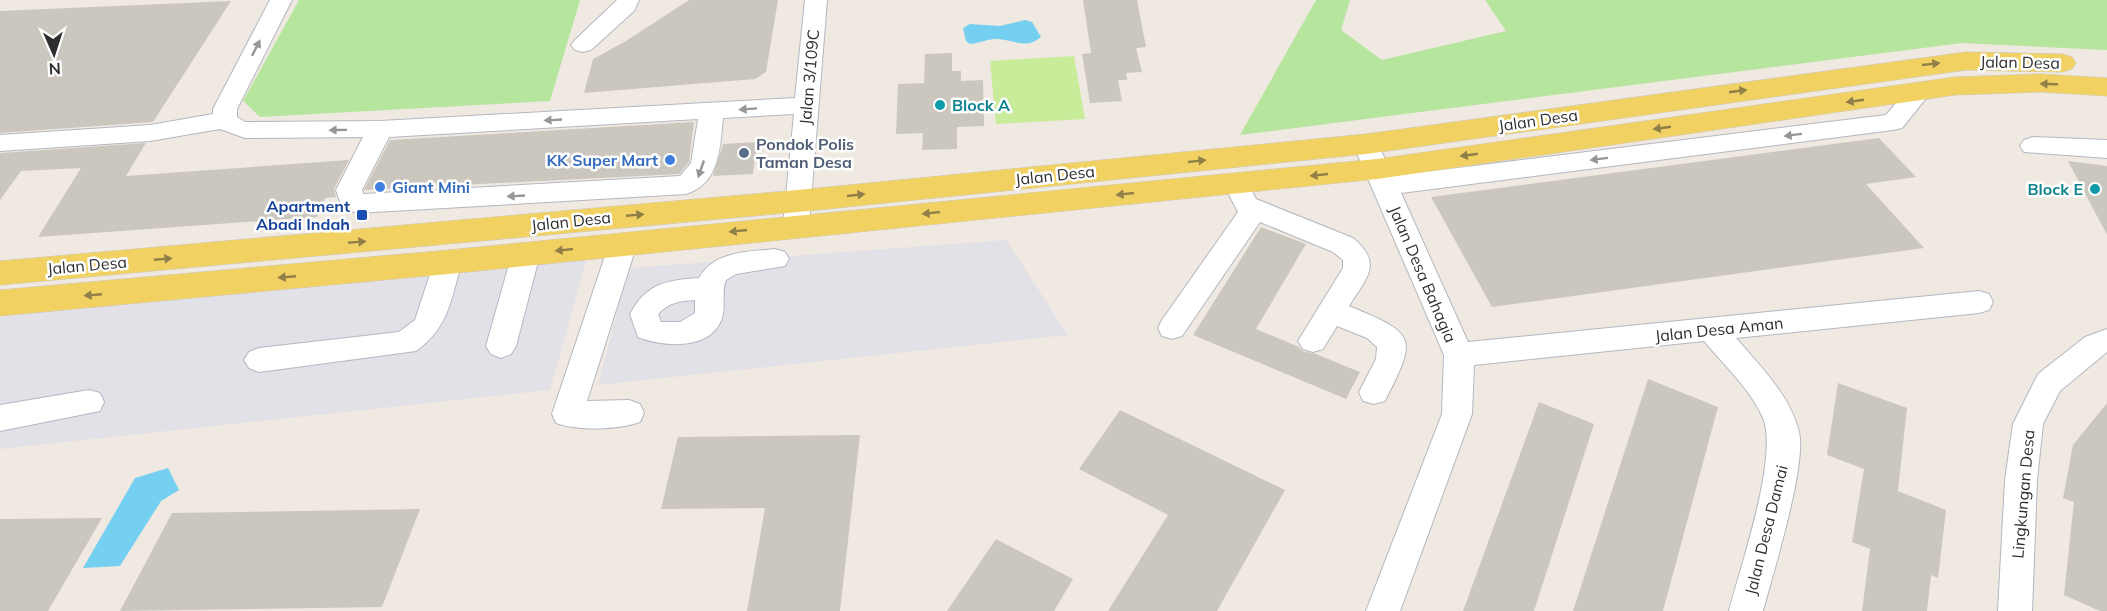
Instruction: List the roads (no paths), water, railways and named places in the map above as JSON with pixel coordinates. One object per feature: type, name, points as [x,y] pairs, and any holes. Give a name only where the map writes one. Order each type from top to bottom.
[{"type":"main road","name":"Jalan Desa","points":[[0,273],[797,213],[1376,166],[1919,66],[2010,60],[2107,65]]},
{"type":"main road","name":"Jalan Desa","points":[[0,303],[623,244],[797,213],[1236,183],[1990,83],[2107,87]]},
{"type":"street","points":[[281,0],[225,109],[225,120],[233,127],[245,130],[380,129],[807,105]]},
{"type":"street","points":[[583,45],[626,6],[628,0]]},
{"type":"street","name":"Jalan 3/109C","points":[[797,213],[816,0]]},
{"type":"street","points":[[380,129],[349,190],[351,201],[357,204],[686,185],[694,182],[702,170],[712,111]]},
{"type":"street","points":[[0,143],[150,133],[225,120]]},
{"type":"street","points":[[2032,146],[2107,149]]},
{"type":"street","name":"Jalan Desa Bahagia","points":[[1376,166],[1459,355],[1457,414],[1383,611]]},
{"type":"street","points":[[1236,183],[1246,205],[1343,245],[1356,256],[1357,269],[1314,341]]},
{"type":"street","points":[[1172,328],[1255,209]]},
{"type":"street","points":[[623,244],[567,414],[629,413]]},
{"type":"street","points":[[501,346],[526,254]]},
{"type":"street","points":[[710,288],[711,280],[726,267],[775,260]]},
{"type":"street","points":[[259,360],[406,343],[423,331],[428,324],[448,262]]},
{"type":"street","name":"Jalan Desa Aman","points":[[1459,355],[1979,302]]},
{"type":"street","points":[[1333,312],[1377,330],[1392,343],[1394,351],[1374,392]]},
{"type":"street","name":"Jalan Desa Damai","points":[[1711,329],[1766,396],[1777,413],[1784,434],[1784,460],[1746,611]]},
{"type":"street","name":"Lingkungan Desa","points":[[2015,611],[2021,480],[2028,424],[2049,383],[2095,345],[2107,340]]},
{"type":"street","points":[[0,418],[89,402]]},
{"type":"water","points":[[1025,20],[1032,22],[1041,37],[1024,44],[1001,39],[970,44],[966,41],[963,28],[970,24],[1000,26]]},
{"type":"water","points":[[168,468],[179,490],[161,501],[120,566],[83,568],[135,478]]},
{"type":"place","name":"Block A","points":[[940,105]]},
{"type":"place","name":"Pondok Polis Taman Desa","points":[[744,153]]},
{"type":"place","name":"KK Super Mart","points":[[670,160]]},
{"type":"place","name":"Giant Mini","points":[[380,187]]},
{"type":"place","name":"Block E","points":[[2095,189]]},
{"type":"place","name":"Apartment Abadi Indah","points":[[362,215]]}]
